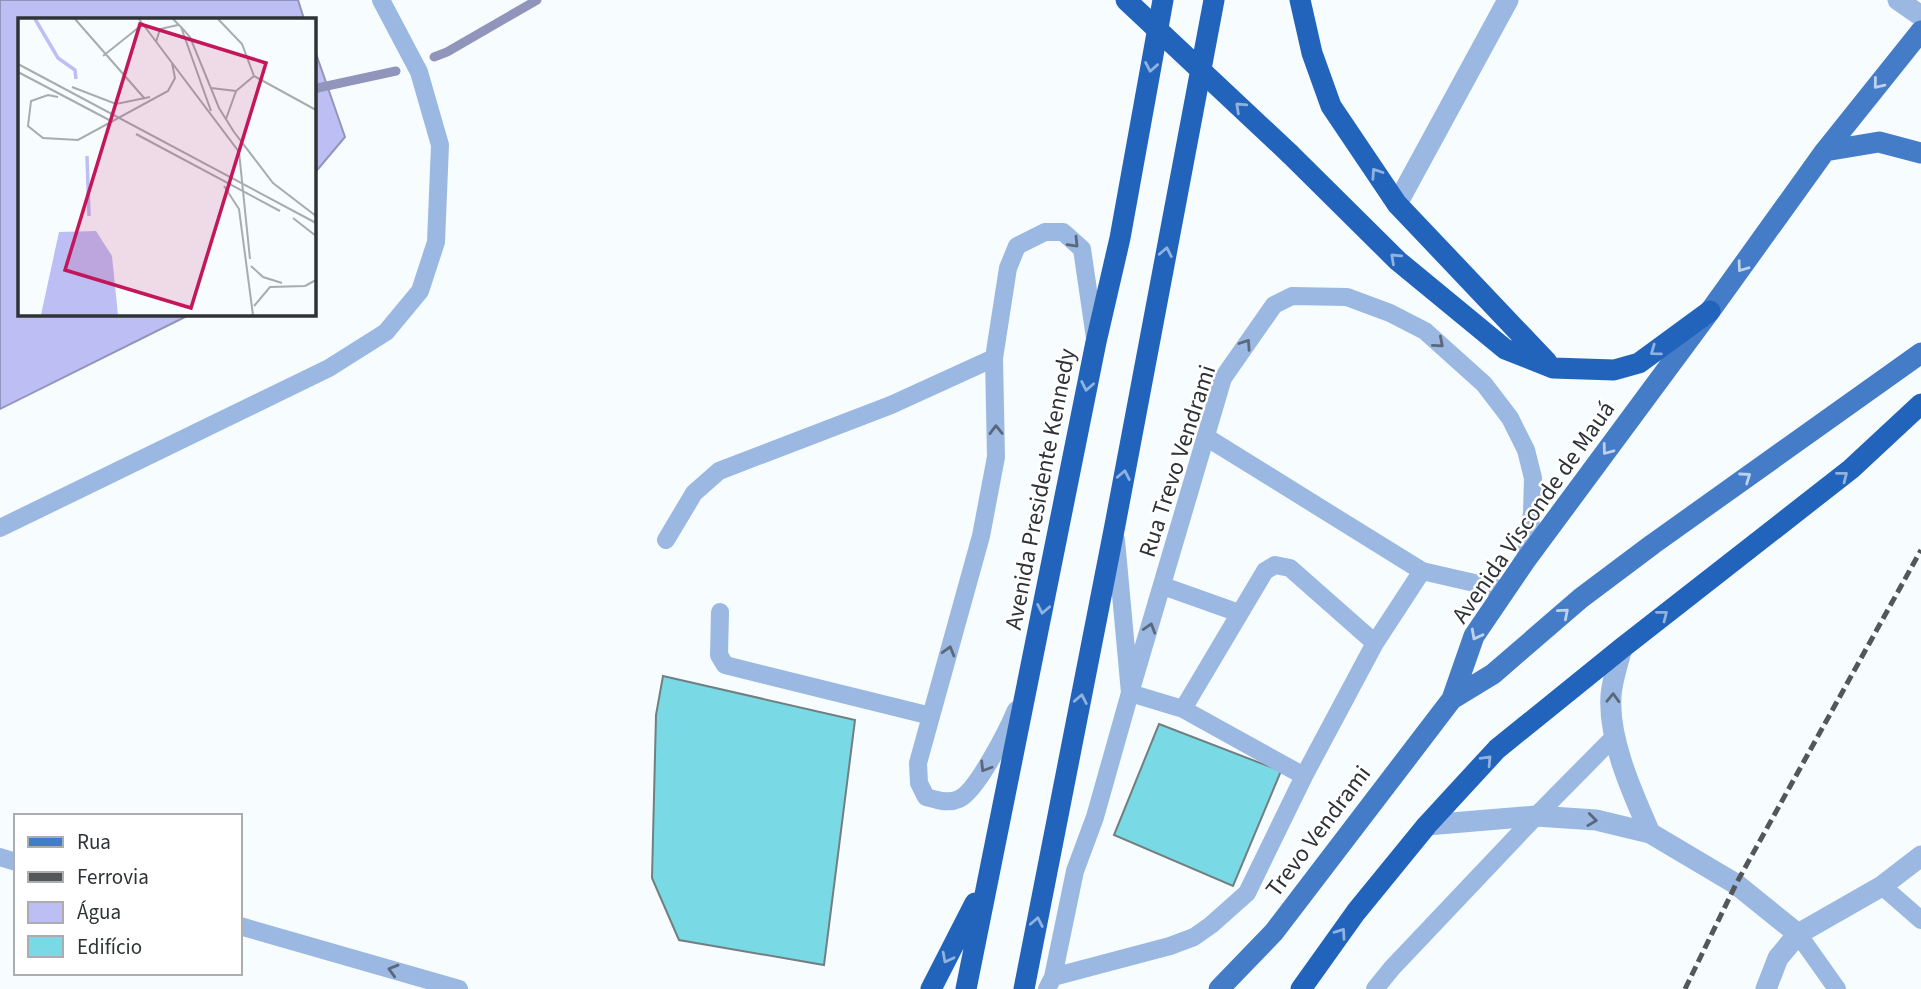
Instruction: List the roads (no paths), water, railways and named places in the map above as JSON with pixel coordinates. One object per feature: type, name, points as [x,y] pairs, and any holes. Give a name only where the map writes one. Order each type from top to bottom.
[{"type":"highway","points":[[1126,0],[1290,154],[1398,261],[1505,349],[1553,368],[1614,370],[1639,363],[1710,312]]},
{"type":"highway","name":"Avenida Presidente Kennedy","points":[[966,989],[1096,342],[1120,238],[1163,0]]},
{"type":"highway","points":[[1024,989],[1214,0]]},
{"type":"highway","points":[[1300,0],[1312,53],[1331,106],[1397,204],[1553,368]]},
{"type":"highway","points":[[1301,989],[1356,912],[1427,825],[1497,749],[1851,469],[1921,404]]},
{"type":"highway","points":[[931,989],[986,883]]},
{"type":"main road","name":"Avenida Visconde de Mauá","points":[[1452,698],[1474,636],[1525,561],[1710,312],[1825,151],[1921,31]]},
{"type":"main road","points":[[1825,151],[1879,142],[1921,153]]},
{"type":"main road","points":[[1452,698],[1493,674],[1581,598],[1921,352]]},
{"type":"main road","name":"Trevo Vendrami","points":[[1219,989],[1274,932],[1452,698]]},
{"type":"street","points":[[1397,204],[1508,0]]},
{"type":"street","points":[[1898,0],[1921,16]]},
{"type":"street","points":[[1622,648],[1611,697],[1615,736],[1629,786],[1650,833]]},
{"type":"street","points":[[1427,825],[1536,816],[1596,820],[1650,833],[1736,884],[1798,934]]},
{"type":"street","points":[[1766,989],[1778,958],[1798,934],[1882,886],[1921,856]]},
{"type":"lane","points":[[0,528],[329,368],[386,332],[420,291],[436,242],[440,145],[419,72],[381,0]]},
{"type":"lane","points":[[1028,684],[1006,734],[971,789],[961,798],[946,802],[926,797],[919,783],[918,763],[981,536],[996,457],[994,358],[1008,268],[1017,246],[1045,232],[1063,232],[1082,250],[1096,342]]},
{"type":"lane","name":"Rua Trevo Vendrami","points":[[1050,983],[1075,871],[1095,817],[1223,378],[1274,305],[1292,296],[1322,295],[1347,297],[1390,313],[1425,331],[1484,384],[1510,418],[1526,450],[1533,478],[1532,513],[1525,561]]},
{"type":"lane","points":[[666,540],[694,493],[719,471],[891,405],[994,358]]},
{"type":"lane","points":[[1206,437],[1422,571],[1505,590]]},
{"type":"lane","points":[[1115,526],[1130,693],[1183,709],[1304,776]]},
{"type":"lane","points":[[1183,709],[1265,571],[1275,565],[1290,568],[1375,643]]},
{"type":"lane","points":[[1050,983],[1194,937],[1247,893],[1304,776],[1375,643],[1422,571]]},
{"type":"lane","points":[[1163,586],[1239,613]]},
{"type":"lane","points":[[720,612],[719,655],[725,665],[930,716]]},
{"type":"lane","points":[[1375,989],[1536,816],[1615,736]]},
{"type":"lane","points":[[1882,886],[1921,920]]},
{"type":"lane","points":[[242,927],[459,989]]},
{"type":"lane","points":[[1798,934],[1837,989]]},
{"type":"water","points":[[0,0],[298,0],[304,18],[18,18],[18,315],[189,315],[0,409]]},
{"type":"water","points":[[315,51],[345,137],[315,173]]},
{"type":"waterway","points":[[434,57],[537,0]]},
{"type":"waterway","points":[[315,89],[396,71]]},
{"type":"railway","points":[[1685,989],[1736,884],[1921,550]]}]
